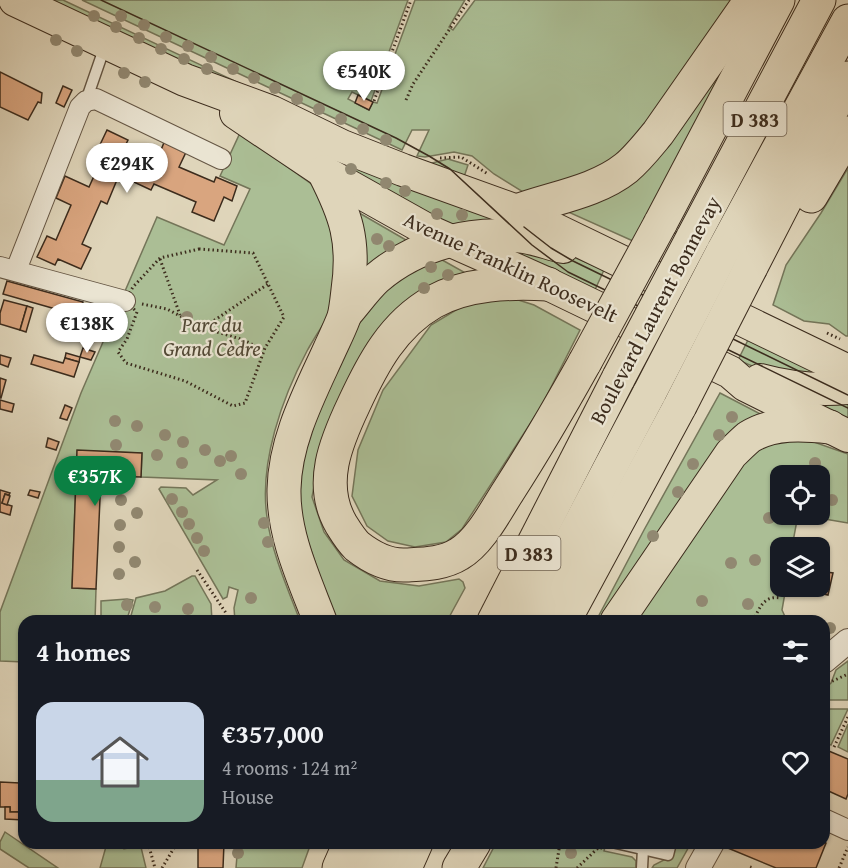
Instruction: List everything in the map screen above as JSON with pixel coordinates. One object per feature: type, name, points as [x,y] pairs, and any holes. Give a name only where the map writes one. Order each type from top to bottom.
[{"type":"highway","points":[[517,211],[604,182],[625,169],[658,133],[751,0]]},
{"type":"highway","points":[[548,284],[521,283],[484,286],[451,294],[417,312],[399,328],[383,348],[339,436],[330,477],[334,511],[350,540],[370,557],[398,565],[434,564],[459,554],[487,525],[539,443],[585,362],[778,0]]},
{"type":"highway","name":"Boulevard Laurent Bonnevay","points":[[497,615],[563,484],[819,0]]},
{"type":"highway","points":[[532,615],[722,253],[848,21]]},
{"type":"highway","name":"D 383","points":[[567,615],[716,338],[758,270],[848,78]]},
{"type":"highway","points":[[758,270],[848,133]]},
{"type":"highway","points":[[318,615],[299,567],[288,528],[284,489],[288,456],[299,417],[344,316],[352,264],[348,228],[336,195],[324,172]]},
{"type":"highway","points":[[620,615],[731,454],[749,438],[768,428],[798,424],[839,431]]},
{"type":"highway","points":[[472,615],[482,597],[563,484]]},
{"type":"highway","points":[[321,868],[329,849]]},
{"type":"highway","points":[[339,868],[347,849]]},
{"type":"highway","points":[[372,868],[380,849]]},
{"type":"highway","points":[[405,868],[413,849]]},
{"type":"highway","points":[[439,868],[447,849]]},
{"type":"highway","points":[[459,868],[470,849]]},
{"type":"main road","name":"Avenue Franklin Roosevelt","points":[[15,0],[185,80],[272,112],[342,146],[517,211],[848,371]]},
{"type":"main road","name":"Avenue Franklin Roosevelt","points":[[185,80],[324,172],[447,241],[548,284],[730,372],[745,386],[839,431]]},
{"type":"main road","points":[[344,316],[376,279],[404,259],[447,241],[484,237],[524,237],[631,266]]},
{"type":"main road","points":[[792,344],[848,346]]},
{"type":"main road","points":[[730,372],[784,387],[812,390],[848,388]]},
{"type":"street","points":[[125,301],[8,269],[80,107],[86,101],[96,99],[221,159]]},
{"type":"street","points":[[830,656],[848,641]]},
{"type":"street","points":[[830,822],[848,830]]},
{"type":"street","points":[[698,868],[709,849]]},
{"type":"lane","points":[[86,101],[106,43]]},
{"type":"lane","points":[[642,868],[643,849],[668,855],[670,849]]},
{"type":"path","points":[[374,101],[411,0]]},
{"type":"path","points":[[406,100],[413,84],[469,0]]},
{"type":"path","points":[[199,249],[253,253],[284,317],[265,348],[245,403],[233,406],[185,381],[126,363],[118,352],[127,339],[137,312],[125,301],[133,287],[160,258],[199,249]]},
{"type":"path","points":[[160,258],[180,316]]},
{"type":"path","points":[[203,328],[268,284]]},
{"type":"path","points":[[125,301],[167,309],[203,328],[244,340],[257,348],[265,348]]},
{"type":"path","points":[[198,570],[226,615]]},
{"type":"path","points":[[756,615],[761,603],[767,598],[781,598]]},
{"type":"path","points":[[830,682],[848,675]]},
{"type":"path","points":[[834,747],[848,717]]},
{"type":"path","points":[[839,868],[848,847]]},
{"type":"path","points":[[150,849],[155,868]]},
{"type":"path","points":[[162,868],[173,849]]},
{"type":"path","points":[[556,868],[559,849]]},
{"type":"path","points":[[577,868],[597,849]]},
{"type":"green space","points":[[51,0],[63,0],[273,99],[271,103]]},
{"type":"green space","points":[[82,0],[408,0],[371,101],[352,92],[348,99],[369,110],[373,102],[377,103],[415,0],[465,0],[449,27],[453,30],[475,0],[740,0],[620,164],[523,192],[494,174],[472,156],[454,152],[425,157],[417,156],[429,130],[412,130],[402,150]]},
{"type":"green space","points":[[762,0],[633,241],[557,207],[593,196]]},
{"type":"green space","points":[[273,122],[487,209],[507,228],[455,234]]},
{"type":"green space","name":"Parc du Grand Cèdre","points":[[240,133],[317,188],[345,273],[326,319],[307,351],[289,389],[275,431],[266,475],[265,496],[269,530],[280,570],[298,615],[235,615],[238,590],[229,587],[227,597],[223,599],[159,489],[161,487],[186,488],[193,495],[217,480],[141,477],[142,453],[77,451],[72,588],[96,589],[95,615],[18,615],[18,662],[0,661],[0,612],[81,393],[157,217],[224,245],[250,189],[220,176]]},
{"type":"green space","points":[[448,159],[468,165],[462,183],[428,164]]},
{"type":"green space","points":[[848,168],[848,336],[846,336],[829,324],[804,321],[773,305],[786,265]]},
{"type":"green space","points":[[349,207],[406,240],[406,246],[362,281]]},
{"type":"green space","points":[[490,241],[569,255],[604,270],[594,292]]},
{"type":"green space","points":[[435,256],[471,276],[441,286],[324,436],[312,497],[324,532],[344,560],[380,581],[419,586],[459,579],[465,588],[450,615],[333,615],[299,515],[298,477],[306,434],[362,308],[408,267]]},
{"type":"green space","points":[[509,297],[534,305],[580,330],[541,407],[462,529],[446,542],[415,547],[388,541],[367,526],[352,496],[358,450],[383,390],[431,325],[466,304]]},
{"type":"green space","points":[[749,338],[830,378],[771,374],[738,360]]},
{"type":"green space","points":[[720,393],[772,420],[611,615],[599,615]]},
{"type":"green space","points":[[780,394],[848,398],[848,427]]},
{"type":"green space","points":[[762,437],[814,442],[848,454],[848,523],[830,520],[830,465],[770,465],[770,525],[796,525],[794,537],[770,537],[770,597],[784,597],[782,610],[784,615],[632,615]]},
{"type":"green space","points":[[195,576],[211,604],[212,615],[131,615],[136,598],[165,591]]},
{"type":"green space","points":[[133,600],[128,615],[101,615],[101,601]]},
{"type":"green space","points":[[848,661],[848,700],[830,700],[830,684],[836,670]]},
{"type":"green space","points":[[830,709],[848,709],[831,745]]},
{"type":"green space","points":[[848,724],[848,752],[838,747]]},
{"type":"green space","points":[[5,832],[18,841],[18,849],[30,849],[58,868],[29,868],[0,849],[0,842]]},
{"type":"green space","points":[[105,849],[141,849],[146,868],[100,868]]},
{"type":"green space","points":[[238,849],[309,849],[302,868],[236,868]]},
{"type":"green space","points":[[493,849],[604,849],[604,851],[632,857],[636,861],[636,868],[483,868]]},
{"type":"green space","points":[[670,849],[688,849],[677,868],[652,868],[666,859]]},
{"type":"building","points":[[0,72],[42,93],[41,103],[38,102],[28,120],[0,107]]},
{"type":"building","points":[[63,86],[72,90],[64,107],[56,103]]},
{"type":"building","points":[[358,95],[373,102],[369,110],[355,103]]},
{"type":"building","points":[[107,130],[128,140],[123,150],[155,165],[165,140],[187,150],[179,167],[214,182],[216,177],[237,186],[232,201],[224,197],[214,221],[192,212],[196,202],[154,184],[151,190],[119,175],[107,204],[101,201],[82,244],[91,248],[81,269],[58,259],[55,265],[37,257],[47,236],[56,240],[71,205],[56,198],[65,176],[89,187],[104,154],[97,151]]},
{"type":"building","points":[[7,281],[83,302],[80,316],[3,294]]},
{"type":"building","points":[[4,300],[27,306],[20,330],[0,324],[0,313]]},
{"type":"building","points":[[27,306],[33,308],[26,332],[20,330]]},
{"type":"building","points":[[83,348],[95,352],[91,360],[80,357]]},
{"type":"building","points":[[66,353],[80,357],[79,362],[65,358]]},
{"type":"building","points":[[0,355],[11,358],[8,367],[0,364]]},
{"type":"building","points":[[34,355],[63,363],[65,358],[79,362],[74,377],[31,364]]},
{"type":"building","points":[[0,378],[6,380],[1,398],[0,398]]},
{"type":"building","points":[[0,400],[14,404],[12,412],[0,409]]},
{"type":"building","points":[[65,405],[72,408],[67,420],[60,418]]},
{"type":"building","points":[[48,438],[59,442],[56,450],[46,447]]},
{"type":"building","points":[[77,450],[142,453],[141,477],[101,476],[96,589],[72,588]]},
{"type":"building","points":[[0,490],[10,493],[5,494],[2,503],[12,506],[10,515],[0,512]]},
{"type":"building","points":[[30,490],[40,492],[38,498],[28,495]]},
{"type":"building","points":[[5,494],[10,496],[7,505],[2,503]]},
{"type":"building","points":[[830,752],[848,759],[846,799],[830,792]]},
{"type":"building","points":[[0,782],[18,783],[18,812],[10,812],[10,807],[0,807]]},
{"type":"building","points":[[5,807],[10,807],[10,812],[18,812],[18,820],[5,819]]},
{"type":"building","points":[[198,849],[224,849],[223,868],[198,868]]},
{"type":"building","points":[[730,849],[824,849],[816,868],[776,868]]},
{"type":"tram line","points":[[101,0],[396,138],[429,156],[450,169],[532,245],[568,272],[848,408]]},
{"type":"tram line","points":[[524,227],[551,248],[573,261],[848,395]]}]
